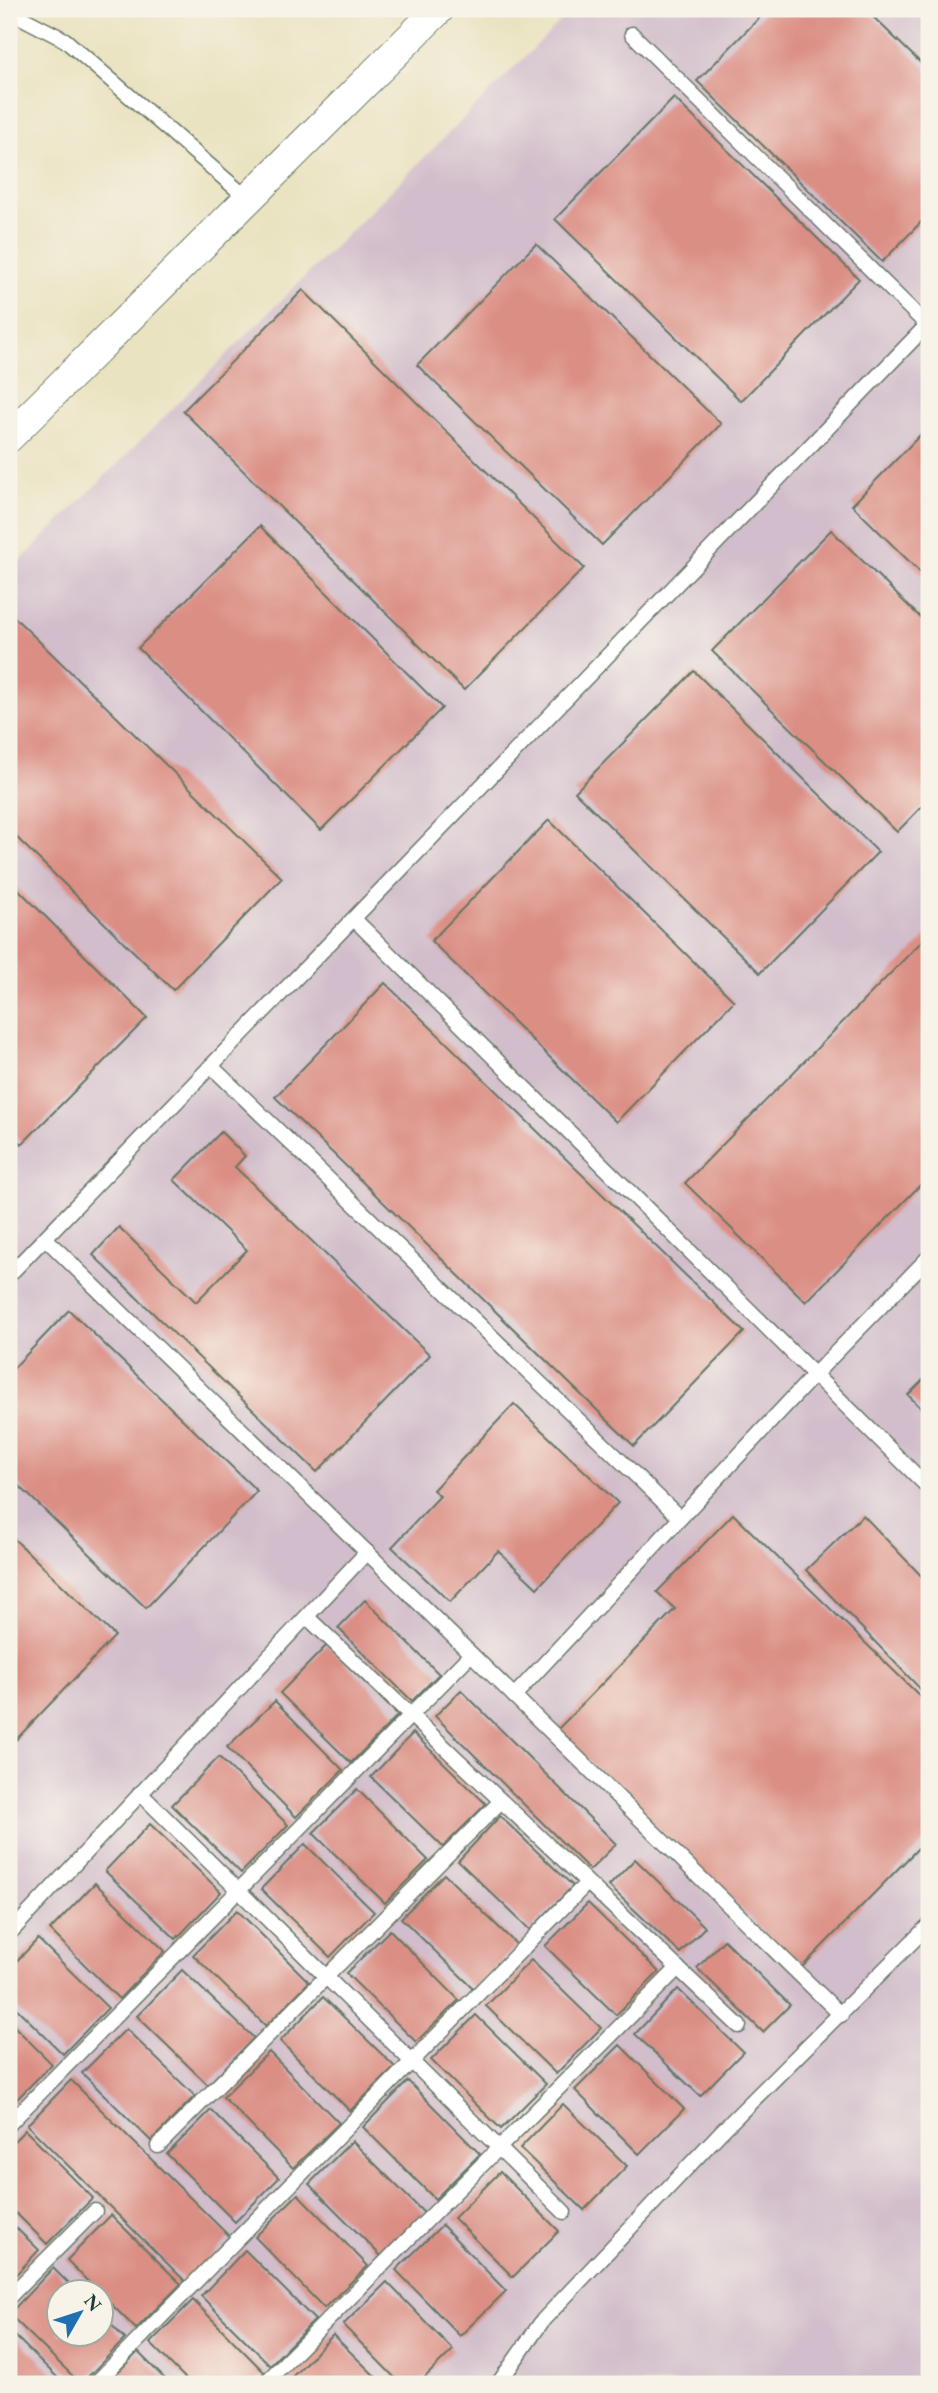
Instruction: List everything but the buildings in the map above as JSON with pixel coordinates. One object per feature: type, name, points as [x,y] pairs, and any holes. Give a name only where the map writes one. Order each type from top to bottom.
[{"type":"street","points":[[9,437],[439,9]]},
{"type":"lane","points":[[9,11],[65,40],[248,199]]},
{"type":"lane","points":[[9,1275],[928,324],[632,34]]},
{"type":"lane","points":[[354,919],[929,1488]]},
{"type":"lane","points":[[211,1066],[680,1518]]},
{"type":"lane","points":[[45,1238],[841,2014]]},
{"type":"lane","points":[[514,1696],[815,1374],[929,1257]]},
{"type":"lane","points":[[9,1934],[367,1552]]},
{"type":"lane","points":[[306,1617],[739,2026]]},
{"type":"lane","points":[[9,2124],[471,1654]]},
{"type":"lane","points":[[140,1793],[564,2212]]},
{"type":"lane","points":[[158,2147],[501,1801]]},
{"type":"lane","points":[[94,2384],[587,1883]]},
{"type":"lane","points":[[506,2381],[543,2320],[720,2133],[929,1925]]},
{"type":"lane","points":[[264,2384],[677,1968]]},
{"type":"lane","points":[[9,2297],[95,2211]]},
{"type":"shaded area","points":[[573,9],[929,9],[929,2384],[9,2384],[9,572]]}]
